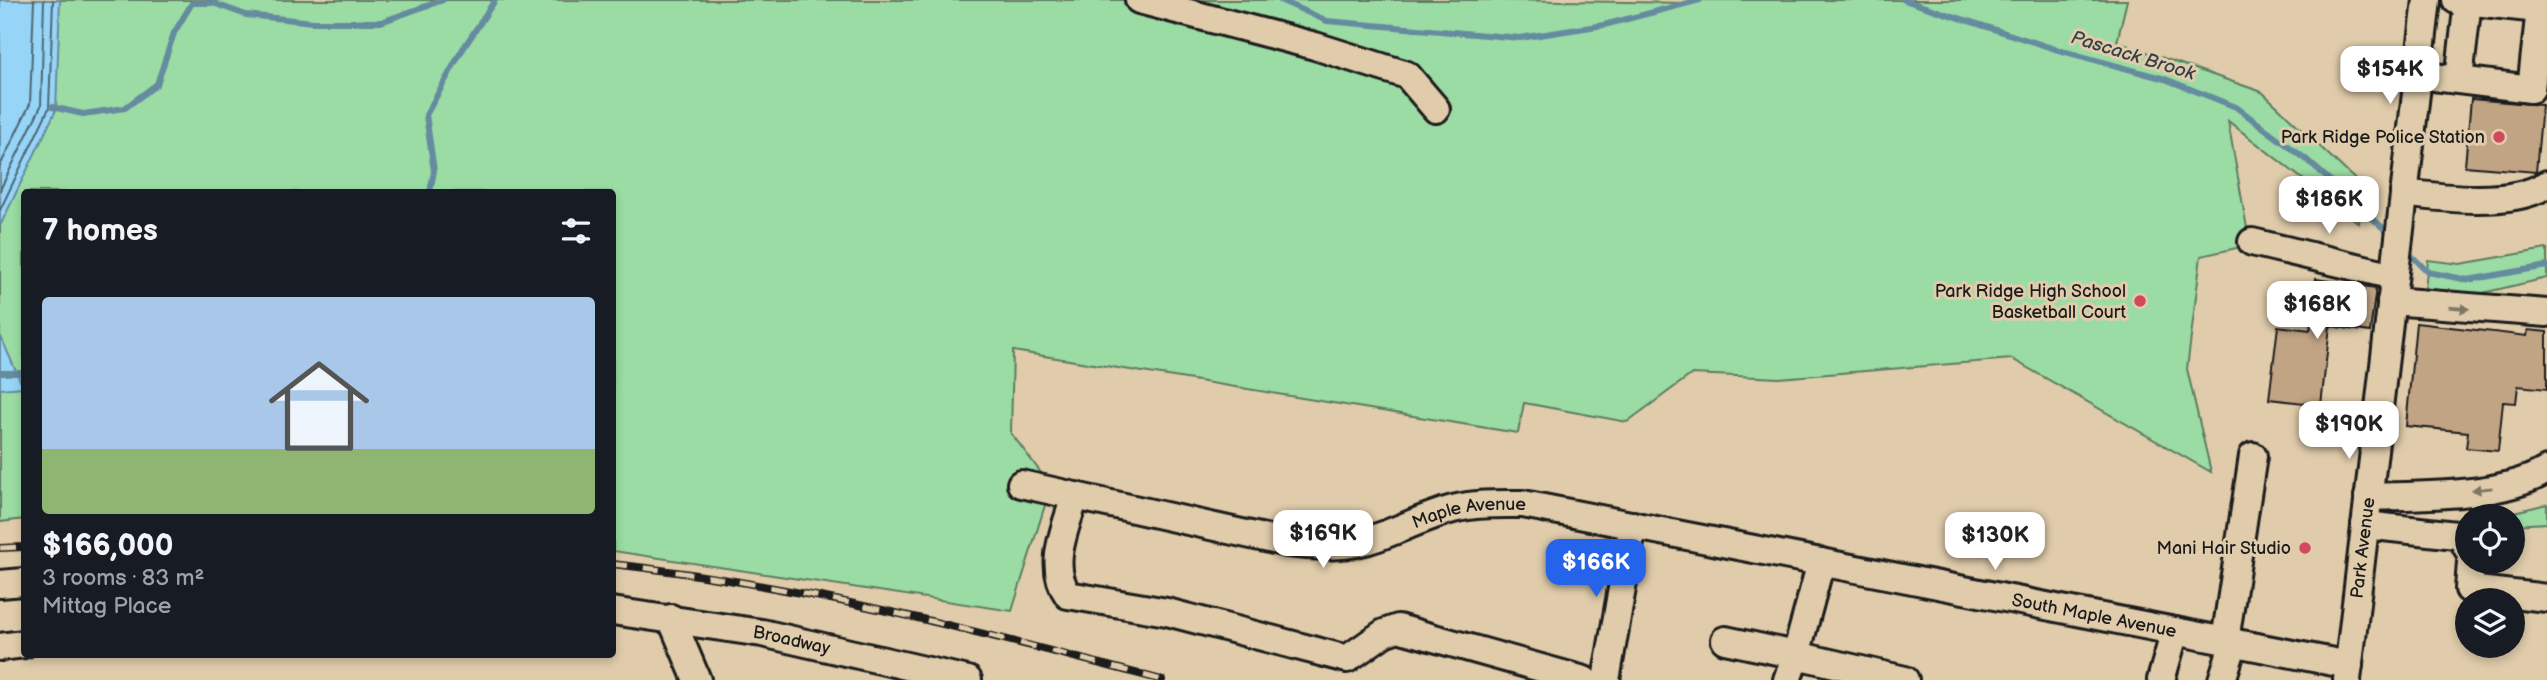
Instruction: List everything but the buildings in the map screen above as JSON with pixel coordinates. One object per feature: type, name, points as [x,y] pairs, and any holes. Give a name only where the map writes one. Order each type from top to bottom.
[{"type":"street","points":[[1139,0],[1315,46],[1406,75],[1436,109]]},
{"type":"street","name":"Park Avenue","points":[[2348,672],[2427,0]]},
{"type":"street","points":[[2418,75],[2532,89],[2543,10],[2462,1],[2459,79]]},
{"type":"street","points":[[2403,206],[2533,193],[2547,184]]},
{"type":"street","points":[[2252,242],[2393,288],[2547,313]]},
{"type":"street","points":[[2222,680],[2230,641],[2253,456]]},
{"type":"street","points":[[2368,497],[2433,494],[2504,486],[2547,470]]},
{"type":"street","name":"Maple Avenue","points":[[1021,485],[1316,547],[1347,545],[1377,538],[1424,517],[1489,503],[1523,504],[1633,525]]},
{"type":"street","points":[[1075,496],[1057,565],[1060,583],[1068,595],[1167,612],[1347,659],[1384,633],[1398,628],[1584,680]]},
{"type":"street","points":[[1606,680],[1633,525]]},
{"type":"street","name":"South Maple Avenue","points":[[1633,525],[2230,641],[2348,672]]},
{"type":"street","points":[[2365,525],[2455,535]]},
{"type":"street","points":[[1787,680],[1821,562]]},
{"type":"street","points":[[2470,574],[2469,589],[2547,598]]},
{"type":"street","points":[[0,584],[21,582]]},
{"type":"street","name":"Broadway","points":[[616,611],[762,633],[968,680]]},
{"type":"street","points":[[671,618],[697,680]]},
{"type":"street","points":[[2161,680],[2175,631]]},
{"type":"street","points":[[1725,640],[1905,680]]},
{"type":"street","points":[[0,647],[21,644]]},
{"type":"green space","points":[[0,0],[1493,0],[1687,3],[1690,0],[2127,0],[2117,42],[2262,92],[2363,187],[2359,223],[2228,121],[2250,245],[2201,256],[2187,369],[2211,472],[2012,359],[1779,378],[1692,374],[1627,422],[1524,403],[1518,433],[1013,351],[1011,433],[1051,486],[1012,611],[616,551],[616,189],[21,189],[21,519],[0,522]]},
{"type":"green space","points":[[2547,249],[2547,278],[2461,298],[2425,291],[2428,260],[2460,264]]},
{"type":"green space","points":[[2547,504],[2547,523],[2525,524],[2525,509]]},
{"type":"water","points":[[0,0],[60,0],[56,110],[0,226]]},
{"type":"water","points":[[0,335],[21,387],[0,389]]},
{"type":"waterway","points":[[52,107],[83,114],[125,108],[157,84],[174,33],[192,3],[213,3],[246,15],[313,22],[381,22],[443,0]]},
{"type":"waterway","name":"Pascack Brook","points":[[431,189],[434,171],[426,115],[461,52],[495,0]]},
{"type":"waterway","name":"Pascack Brook","points":[[1280,0],[1327,21],[1520,38],[1604,25],[1700,0]]},
{"type":"waterway","name":"Pascack Brook","points":[[1904,0],[2055,49],[2165,79],[2236,107],[2307,160],[2391,235]]},
{"type":"waterway","name":"Pascack Brook","points":[[2406,250],[2428,272],[2468,280],[2547,266]]},
{"type":"waterway","name":"Pascack Brook","points":[[0,373],[21,373]]},
{"type":"railway","points":[[0,548],[21,547]]},
{"type":"railway","points":[[616,565],[820,597],[958,627],[1162,680]]},
{"type":"place","name":"Park Ridge Police Station","points":[[2499,137]]},
{"type":"place","name":"Park Ridge High School Basketball Court","points":[[2140,301]]},
{"type":"place","name":"Mani Hair Studio","points":[[2305,548]]}]
